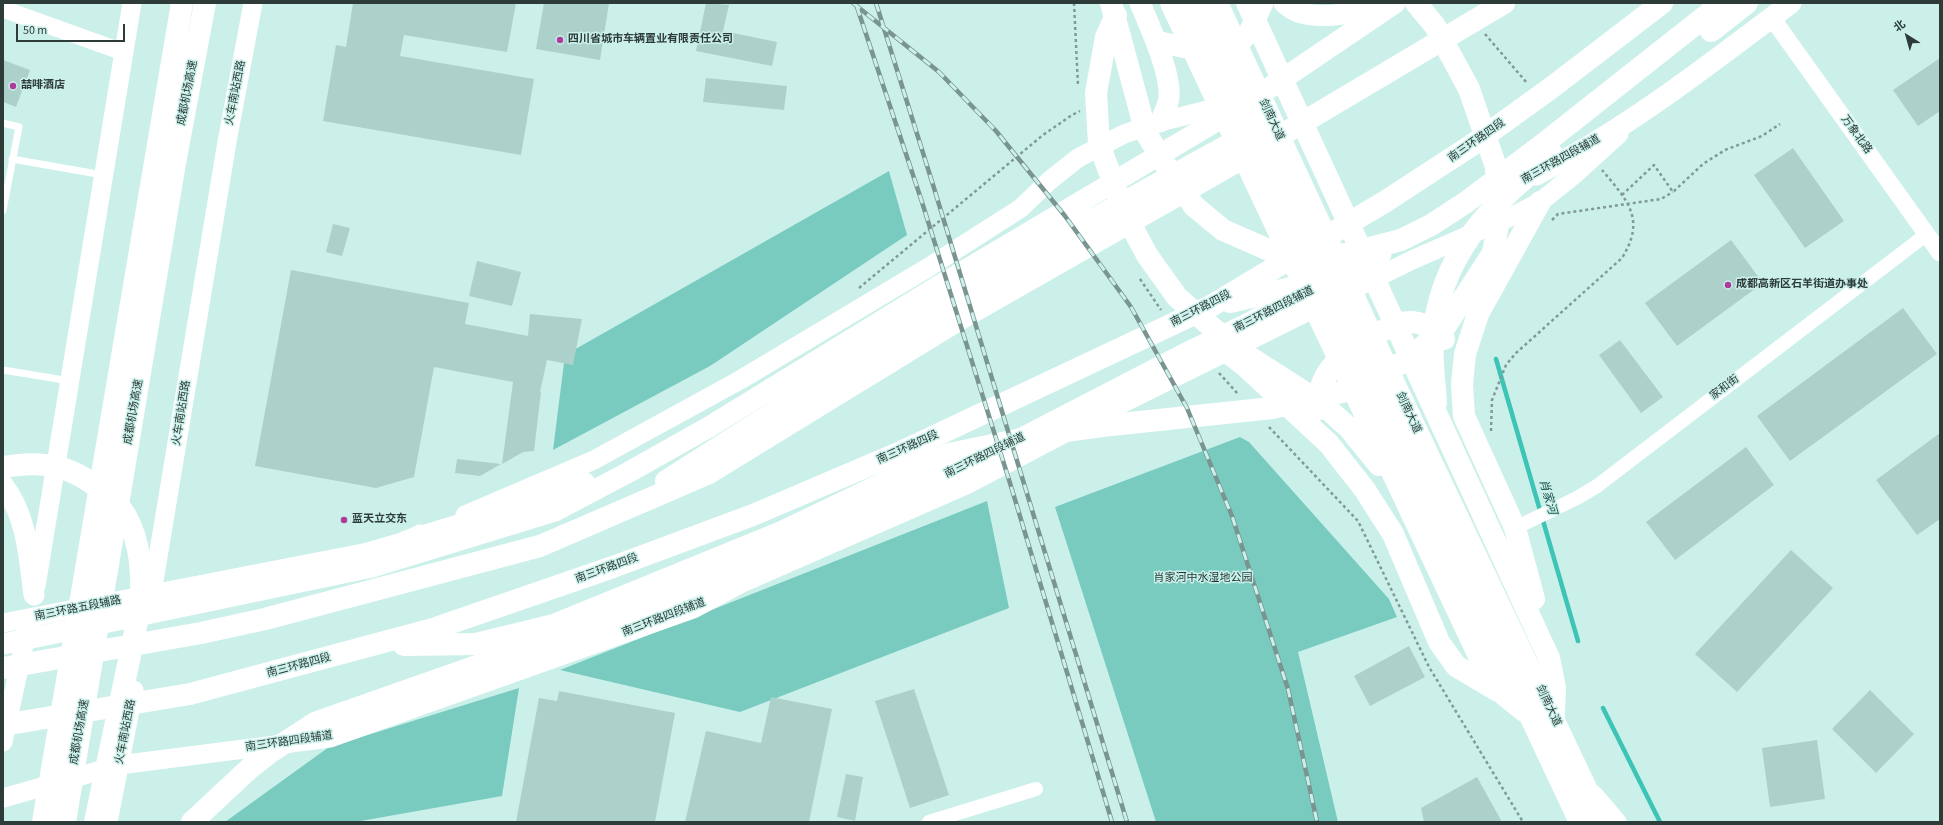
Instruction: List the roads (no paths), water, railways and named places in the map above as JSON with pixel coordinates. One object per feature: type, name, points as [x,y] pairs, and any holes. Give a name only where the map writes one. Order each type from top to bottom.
[{"type":"highway","name":"成都机场高速","points":[[43,822],[182,3]]},
{"type":"highway","name":"成都机场高速","points":[[65,822],[175,163],[205,3]]},
{"type":"highway","points":[[1111,3],[1146,133],[1170,174],[1194,206],[1223,230],[1270,250],[1307,257],[1346,254],[1401,240],[1431,225],[1465,203],[1546,142],[1722,3]]},
{"type":"highway","points":[[1122,3],[1106,37],[1096,93],[1099,144],[1129,221],[1147,255],[1177,297],[1237,349],[1321,403],[1349,428],[1378,462],[1407,506],[1479,656],[1498,690],[1528,714]]},
{"type":"highway","points":[[1171,3],[1376,390],[1407,506]]},
{"type":"highway","name":"剑南大道","points":[[1195,3],[1528,714],[1572,783],[1602,822]]},
{"type":"highway","name":"剑南大道","points":[[1217,3],[1376,390],[1553,717],[1572,783],[1580,822]]},
{"type":"highway","points":[[1247,3],[1549,658]]},
{"type":"highway","points":[[434,636],[476,644],[554,625],[782,532],[884,483],[949,454],[1058,432],[1272,408],[1342,392],[1382,377],[1418,352],[1445,327],[1493,253],[1499,219],[1496,167],[1469,89],[1434,26],[1416,3]]},
{"type":"highway","points":[[3,668],[201,633],[265,619],[540,546],[707,474],[955,322],[1236,162],[1504,3]]},
{"type":"highway","name":"南三环路四段","points":[[3,725],[190,694],[369,647],[434,636],[753,515],[903,451],[1211,306],[1386,201],[1472,145],[1551,88],[1662,3]]},
{"type":"highway","points":[[1437,416],[1433,340],[1441,293],[1458,253],[1484,217],[1507,193],[1544,162],[1747,3]]},
{"type":"highway","points":[[1464,416],[1462,384],[1465,354],[1478,314],[1540,202]]},
{"type":"highway","points":[[1211,306],[1336,278]]},
{"type":"highway","points":[[1343,462],[1327,434],[1319,408],[1321,387],[1327,371],[1348,352],[1399,323],[1416,321],[1439,330],[1444,340],[1450,362],[1453,390],[1464,416],[1524,524],[1555,688],[1553,717]]},
{"type":"highway","points":[[1220,349],[1220,347],[1244,365],[1329,444],[1365,490],[1393,534],[1439,642],[1456,666],[1502,693]]},
{"type":"highway","points":[[3,467],[21,464],[44,464],[71,470],[91,482],[111,498],[126,515],[139,552],[142,570],[141,603],[94,822]]},
{"type":"highway","points":[[192,822],[250,768],[315,723],[626,614],[844,522]]},
{"type":"main road","points":[[3,742],[34,595],[132,3]]},
{"type":"main road","name":"火车南站西路","points":[[108,822],[152,594],[227,142],[253,3]]},
{"type":"main road","points":[[1140,3],[1156,42],[1167,78],[1169,97],[1160,122]]},
{"type":"main road","points":[[1156,42],[1206,52],[1232,46],[1245,37],[1263,3]]},
{"type":"main road","points":[[1284,3],[1297,12],[1321,16],[1345,14],[1394,3]]},
{"type":"main road","points":[[3,644],[372,567],[555,511],[709,427],[1253,98],[1394,3]]},
{"type":"main road","name":"南三环路四段辅道","points":[[119,765],[330,738],[693,609],[742,583],[844,522],[1220,349],[1243,326],[1570,158],[1643,112],[1791,3]]},
{"type":"main road","points":[[406,541],[594,460],[740,380],[929,267],[1014,212],[1078,158],[1124,134],[1160,122],[1253,98]]},
{"type":"main road","points":[[742,583],[966,485],[1220,349],[1412,260],[1515,215],[1540,202],[1575,174],[1643,112]]},
{"type":"main road","points":[[152,594],[368,552],[406,541],[507,510],[592,481],[709,427]]},
{"type":"main road","points":[[3,485],[13,500],[21,519],[34,595]]},
{"type":"main road","name":"南三环路五段辅路","points":[[3,623],[152,594]]},
{"type":"main road","points":[[3,798],[119,765]]},
{"type":"main road","points":[[1567,822],[1572,783]]},
{"type":"main road","points":[[1572,783],[1617,822]]},
{"type":"street","points":[[3,9],[123,52]]},
{"type":"street","name":"万象北路","points":[[1772,18],[1940,253]]},
{"type":"street","name":"家和街","points":[[1524,524],[1577,498],[1597,486],[1927,234]]},
{"type":"street","points":[[929,822],[1036,790]]},
{"type":"lane","points":[[3,123],[20,127],[12,159],[3,210]]},
{"type":"lane","points":[[12,159],[103,175]]},
{"type":"lane","points":[[3,370],[70,381]]},
{"type":"waterway","name":"肖家河","points":[[1496,359],[1578,641]]},
{"type":"waterway","name":"肖家河","points":[[1603,708],[1660,822]]},
{"type":"railway","points":[[853,3],[939,72],[996,131],[1065,216],[1131,307],[1187,408],[1232,516],[1288,689],[1317,822]]},
{"type":"railway","points":[[876,3],[934,188],[1127,822]]},
{"type":"railway","points":[[857,7],[921,199],[1010,483],[1112,822]]},
{"type":"place","name":"四川省城市车辆置业有限责任公司","points":[[560,40]]},
{"type":"place","name":"喆啡酒店","points":[[13,86]]},
{"type":"place","name":"成都高新区石羊街道办事处","points":[[1728,285]]},
{"type":"place","name":"蓝天立交东","points":[[344,520]]},
{"type":"park label","name":"肖家河中水湿地公园","points":[[1203,579]]}]
